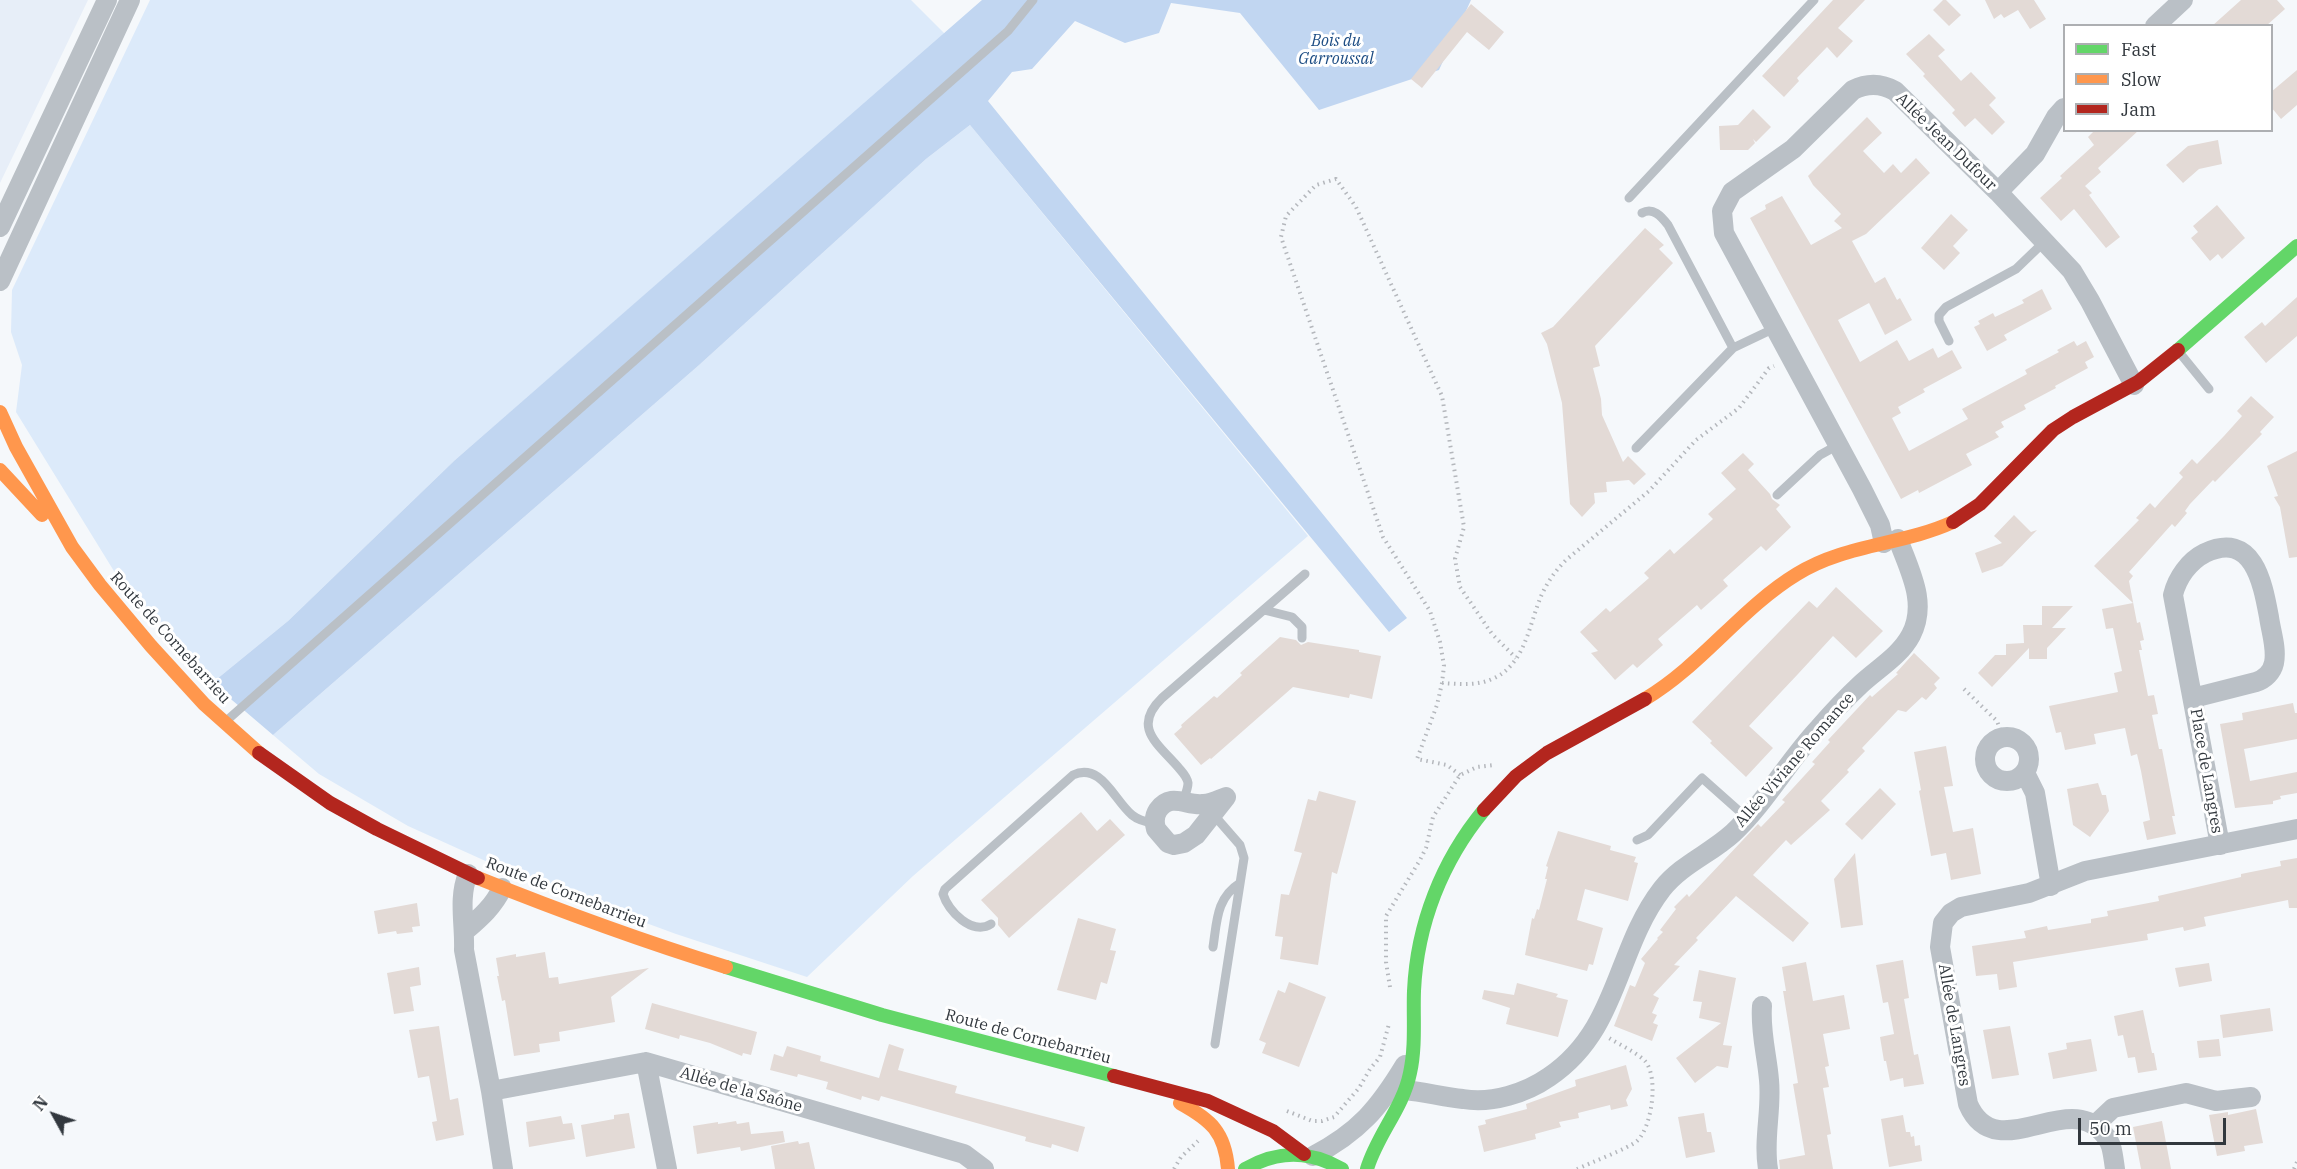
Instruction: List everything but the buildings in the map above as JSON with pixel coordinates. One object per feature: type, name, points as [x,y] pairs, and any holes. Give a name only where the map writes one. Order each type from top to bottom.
[{"type":"main road","points":[[1367,1169],[1372,1148],[1405,1090],[1410,1076],[1416,970],[1429,911],[1454,855],[1475,822],[1515,778],[1546,753],[1580,733],[1639,704],[1668,684],[1799,572],[1841,553],[1933,530],[1966,515],[1984,500],[2044,437],[2068,418],[2134,385],[2178,350],[2297,246]]},
{"type":"main road","name":"Route de Cornebarrieu","points":[[0,412],[16,447],[72,547]]},
{"type":"main road","name":"Route de Cornebarrieu","points":[[0,470],[72,547],[100,585],[151,646],[224,723],[285,773],[330,803],[377,829],[468,874],[502,888],[612,929],[779,984],[904,1021],[1208,1101],[1273,1131],[1309,1155]]},
{"type":"main road","name":"Route de Cornebarrieu","points":[[1153,1088],[1205,1118],[1216,1128],[1222,1135],[1228,1169]]},
{"type":"main road","points":[[1245,1169],[1264,1158],[1277,1155],[1309,1155],[1333,1163],[1342,1169]]},
{"type":"street","points":[[0,227],[106,0]]},
{"type":"street","points":[[2157,24],[2183,0]]},
{"type":"street","points":[[0,281],[129,2]]},
{"type":"street","name":"Allée Jean Dufour","points":[[1891,541],[1880,525],[1724,232],[1722,211],[1737,187],[1793,149],[1853,90],[1875,84],[1894,91],[1998,192],[2078,280],[2134,385]]},
{"type":"street","points":[[1998,192],[2035,154],[2063,109]]},
{"type":"street","name":"Allée Viviane Romance","points":[[1405,1090],[1475,1100],[1525,1090],[1547,1079],[1580,1052],[1596,1029],[1639,930],[1661,890],[1678,871],[1721,842],[1747,818],[1818,729],[1861,684],[1899,652],[1911,634],[1918,615],[1918,599],[1891,541]]},
{"type":"street","name":"Place de Langres","points":[[2193,698],[2256,682],[2269,674],[2274,664],[2274,648],[2261,578],[2251,560],[2234,550],[2218,549],[2202,555],[2182,574],[2172,601],[2193,698],[2220,845]]},
{"type":"street","points":[[2010,737],[2024,744],[2030,758],[2025,772],[2020,778],[2005,782],[1991,774],[1987,768],[1986,753],[1995,740],[2010,737]]},
{"type":"street","points":[[2025,772],[2035,792],[2051,886]]},
{"type":"street","points":[[1226,797],[1213,814],[1196,835],[1179,845],[1163,839],[1154,823],[1155,816],[1164,804],[1171,801],[1201,805],[1226,797]]},
{"type":"street","name":"Allée de Langres","points":[[2095,1125],[2072,1118],[2000,1130],[1981,1122],[1973,1114],[1968,1104],[1940,947],[1943,923],[1961,907],[2029,893],[2085,871],[2297,829]]},
{"type":"street","points":[[468,874],[461,905],[465,931],[464,950],[491,1091],[503,1169]]},
{"type":"street","points":[[465,931],[498,898],[502,888]]},
{"type":"street","points":[[1762,1006],[1760,1024],[1770,1082],[1765,1153],[1768,1169]]},
{"type":"street","points":[[1309,1155],[1350,1134],[1366,1120],[1396,1079],[1411,1052]]},
{"type":"street","points":[[646,1062],[667,1169]]},
{"type":"street","name":"Allée de la Saône","points":[[491,1091],[646,1062],[964,1154],[984,1169]]},
{"type":"street","points":[[2115,1169],[2111,1145],[2095,1125],[2113,1108],[2186,1094],[2216,1101],[2251,1097]]},
{"type":"lane","points":[[224,723],[999,39],[1033,0]]},
{"type":"lane","points":[[1629,198],[1814,0]]},
{"type":"lane","points":[[1642,213],[1654,212],[1668,225],[1733,348]]},
{"type":"lane","points":[[1949,341],[1939,321],[1941,312],[1946,307],[2016,269],[2044,242]]},
{"type":"lane","points":[[1636,448],[1733,348],[1775,328]]},
{"type":"lane","points":[[2178,350],[2209,389]]},
{"type":"lane","points":[[1778,495],[1820,455],[1838,445]]},
{"type":"lane","points":[[1183,801],[1188,789],[1187,779],[1151,737],[1148,727],[1150,711],[1305,574]]},
{"type":"lane","points":[[1264,610],[1295,619],[1302,627],[1302,638]]},
{"type":"lane","points":[[991,924],[980,928],[972,927],[963,921],[945,900],[943,894],[945,889],[1073,775],[1082,771],[1094,773],[1132,815],[1142,821],[1154,823]]},
{"type":"lane","points":[[1637,840],[1647,835],[1702,778],[1747,818]]},
{"type":"lane","points":[[1213,814],[1240,845],[1244,858],[1215,1044]]},
{"type":"lane","points":[[1214,947],[1220,904],[1227,893],[1240,883]]},
{"type":"path","points":[[1460,775],[1447,765],[1417,759],[1437,705],[1442,683],[1444,666],[1440,642],[1430,611],[1383,537],[1300,287],[1281,237],[1286,216],[1316,186],[1336,179],[1356,207],[1442,396],[1464,527],[1455,559],[1460,587],[1492,634],[1516,658]]},
{"type":"path","points":[[1442,683],[1485,682],[1504,673],[1516,658],[1531,628],[1542,594],[1566,560],[1649,490],[1696,440],[1739,408],[1769,368],[1791,357]]},
{"type":"path","points":[[1964,689],[1997,721],[2002,737]]},
{"type":"path","points":[[1577,1169],[1637,1141],[1646,1125],[1654,1091],[1645,1061],[1596,1029]]},
{"type":"path","points":[[1285,1110],[1312,1122],[1334,1117]]},
{"type":"path","points":[[1174,1169],[1188,1148],[1205,1139]]},
{"type":"path","points":[[2294,1169],[2297,1162]]},
{"type":"shaded area","points":[[0,0],[88,0],[0,183]]},
{"type":"shaded area","points":[[150,0],[911,0],[945,34],[455,460],[288,621],[212,683],[117,576],[16,412],[22,365],[11,332],[12,290]]},
{"type":"shaded area","points":[[970,125],[1308,536],[913,876],[807,977],[676,934],[521,877],[408,826],[319,774],[273,735],[698,366],[926,159]]},
{"type":"green space","name":"Bois du Garroussal","points":[[982,0],[1471,0],[1439,70],[1319,110],[1240,13],[1171,3],[1159,33],[1125,43],[1075,21],[1032,69],[1012,72],[988,101],[1407,618],[1389,632],[970,125],[926,159],[698,366],[273,735],[212,683],[288,621],[455,460]]},
{"type":"traffic: fast","points":[[2178,350],[2297,246]]},
{"type":"traffic: fast","points":[[1367,1169],[1407,1086],[1414,1042],[1416,966],[1426,918],[1444,872],[1456,850],[1484,810]]},
{"type":"traffic: fast","points":[[726,967],[882,1015],[1114,1076]]},
{"type":"traffic: fast","points":[[1245,1169],[1269,1158],[1294,1155],[1318,1158],[1342,1169]]},
{"type":"traffic: slow","points":[[0,412],[16,447],[72,547],[100,585],[204,704],[259,753]]},
{"type":"traffic: slow","points":[[0,470],[42,515]]},
{"type":"traffic: slow","points":[[1645,699],[1685,670],[1758,603],[1797,574],[1835,556],[1914,536],[1953,522]]},
{"type":"traffic: slow","points":[[478,878],[601,925],[726,967]]},
{"type":"traffic: slow","points":[[1180,1103],[1200,1115],[1220,1136],[1228,1169]]},
{"type":"traffic: jam","points":[[1953,522],[1980,504],[2053,430],[2138,382],[2178,350]]},
{"type":"traffic: jam","points":[[1484,810],[1516,776],[1547,753],[1645,699]]},
{"type":"traffic: jam","points":[[259,753],[330,803],[377,829],[478,878]]},
{"type":"traffic: jam","points":[[1114,1076],[1208,1101],[1273,1131],[1304,1154]]}]
